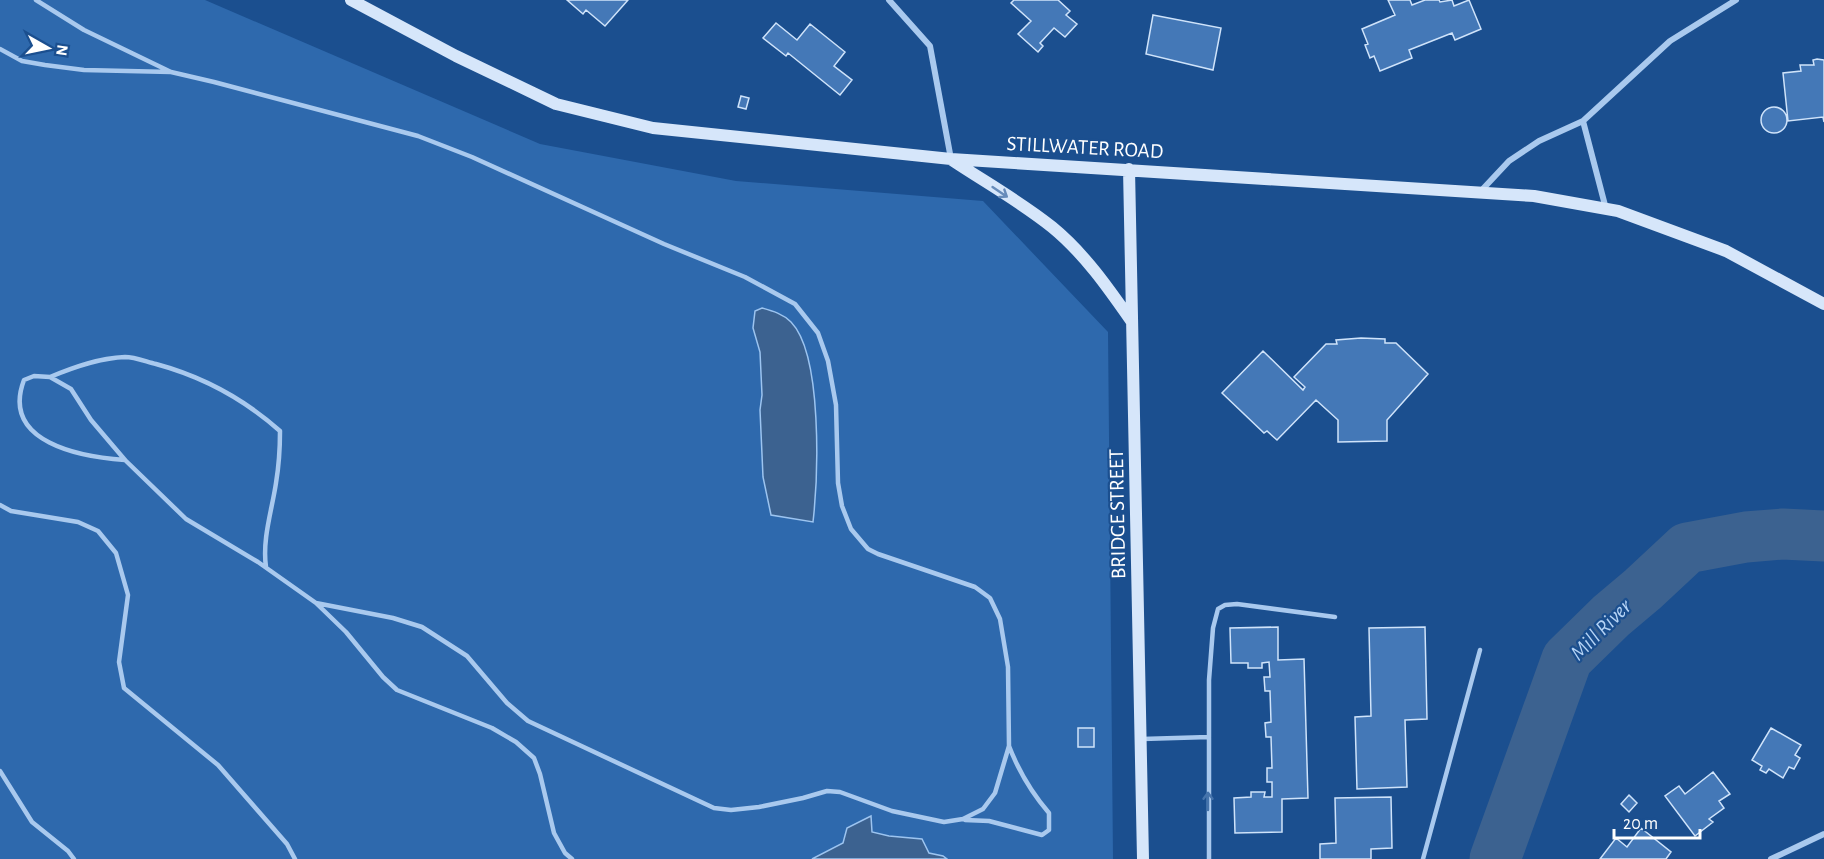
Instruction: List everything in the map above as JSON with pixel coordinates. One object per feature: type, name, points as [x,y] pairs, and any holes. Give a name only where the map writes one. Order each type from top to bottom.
[{"type":"main road","name":"STILLWATER ROAD","points":[[351,0],[456,56],[556,104],[653,128],[951,159],[1534,196],[1618,211],[1726,251],[1824,304]]},
{"type":"main road","points":[[951,159],[1052,227],[1109,289],[1132,322]]},
{"type":"main road","name":"BRIDGE STREET","points":[[1129,169],[1143,859]]},
{"type":"street","points":[[889,0],[930,46],[951,159]]},
{"type":"street","points":[[1480,192],[1509,161],[1539,141],[1583,121],[1670,41],[1736,0]]},
{"type":"street","points":[[1583,121],[1606,209]]},
{"type":"street","points":[[1771,859],[1824,834]]},
{"type":"lane","points":[[36,0],[84,30],[171,72]]},
{"type":"lane","points":[[0,49],[22,61],[45,65],[84,70],[171,72],[418,136],[472,157],[664,244],[745,277],[795,304],[818,333],[828,361],[836,405],[838,483],[842,506],[851,529],[868,549],[878,554],[975,587],[990,598],[1000,619],[1008,667],[1009,746],[995,793],[983,809],[963,819]]},
{"type":"lane","points":[[50,377],[77,366],[111,358],[128,357],[198,376],[236,396],[263,415],[280,431],[276,483],[264,553],[266,568]]},
{"type":"lane","points":[[125,460],[97,458],[61,450],[38,436],[22,420],[19,411],[18,394],[24,380],[34,376],[50,377],[71,388],[91,420],[125,460],[186,519],[266,568],[316,603],[346,632],[383,677],[397,690],[492,728],[516,742],[534,758],[554,833],[565,853],[572,859]]},
{"type":"lane","points":[[0,505],[10,511],[78,522],[98,531],[116,553],[128,595],[119,662],[124,688],[218,765],[287,844],[295,859]]},
{"type":"lane","points":[[316,603],[393,618],[422,627],[467,656],[507,704],[528,720],[714,808],[731,810],[759,807],[827,791],[840,792],[892,811],[924,819],[944,822],[963,819],[989,821],[1042,835],[1049,830],[1049,813],[1017,768],[1009,746]]},
{"type":"lane","points":[[1209,859],[1209,680],[1213,628],[1218,609],[1225,605],[1237,604],[1335,617]]},
{"type":"lane","points":[[1423,859],[1480,650]]},
{"type":"lane","points":[[1141,739],[1209,737]]},
{"type":"lane","points":[[0,771],[32,822],[74,859]]},
{"type":"shaded area","points":[[0,0],[205,0],[540,144],[736,181],[983,201],[1108,332],[1113,859],[0,859]]},
{"type":"shaded area","points":[[762,308],[781,315],[791,322],[801,338],[809,361],[817,448],[813,522],[771,515],[763,477],[760,352],[753,328],[755,311]]},
{"type":"shaded area","points":[[871,816],[872,832],[922,839],[929,853],[947,859],[812,859],[843,843],[847,828]]},
{"type":"building","points":[[567,0],[628,0],[605,26],[586,10],[583,14]]},
{"type":"building","points":[[1014,0],[1058,0],[1070,11],[1066,15],[1077,24],[1065,37],[1054,28],[1040,43],[1043,46],[1038,52],[1018,34],[1031,21],[1011,3]]},
{"type":"building","points":[[1388,0],[1410,0],[1412,5],[1425,0],[1439,0],[1440,2],[1452,0],[1454,6],[1469,0],[1481,29],[1455,40],[1452,33],[1409,50],[1412,58],[1380,71],[1374,56],[1370,58],[1362,29],[1395,15]]},
{"type":"building","points":[[1153,15],[1221,28],[1213,70],[1146,54]]},
{"type":"building","points":[[776,23],[797,40],[810,24],[845,52],[834,66],[852,80],[840,95],[788,53],[786,56],[763,38]]},
{"type":"building","points":[[1813,60],[1824,60],[1824,122],[1823,117],[1788,121],[1783,73],[1801,71],[1800,65],[1814,65]]},
{"type":"building","points":[[741,96],[749,98],[746,109],[738,107]]},
{"type":"building","points":[[1774,107],[1783,111],[1787,120],[1783,129],[1774,133],[1765,129],[1761,120],[1765,111]]},
{"type":"building","points":[[1385,339],[1385,343],[1396,343],[1428,374],[1387,420],[1387,441],[1338,442],[1338,420],[1316,400],[1277,440],[1267,431],[1264,433],[1222,393],[1263,351],[1303,390],[1305,387],[1294,377],[1326,344],[1337,344],[1336,340]]},
{"type":"building","points":[[1278,627],[1278,660],[1304,659],[1308,798],[1282,799],[1282,832],[1235,833],[1234,798],[1251,797],[1251,792],[1265,792],[1264,797],[1272,797],[1272,782],[1267,782],[1267,768],[1272,768],[1271,737],[1266,737],[1265,723],[1271,722],[1270,691],[1265,691],[1264,677],[1270,677],[1269,662],[1262,663],[1262,668],[1248,668],[1248,663],[1231,663],[1230,628]]},
{"type":"building","points":[[1425,627],[1427,719],[1405,720],[1407,787],[1357,789],[1355,717],[1371,716],[1369,628]]},
{"type":"building","points":[[1078,728],[1094,728],[1094,747],[1078,747]]},
{"type":"building","points":[[1771,728],[1801,745],[1795,755],[1800,758],[1794,769],[1789,767],[1783,778],[1769,769],[1766,773],[1760,770],[1762,766],[1752,760]]},
{"type":"building","points":[[1713,772],[1730,794],[1719,801],[1724,808],[1709,819],[1713,822],[1695,836],[1665,796],[1679,786],[1685,794]]},
{"type":"building","points":[[1629,795],[1637,803],[1629,812],[1621,804]]},
{"type":"building","points":[[1391,797],[1392,848],[1371,849],[1371,859],[1320,859],[1320,844],[1336,843],[1335,798]]},
{"type":"building","points":[[1641,828],[1671,852],[1666,859],[1600,859],[1616,838],[1627,847]]},
{"type":"waterway","name":"Mill River","points":[[1495,859],[1567,659],[1687,548],[1746,537],[1783,534],[1824,536]]}]
